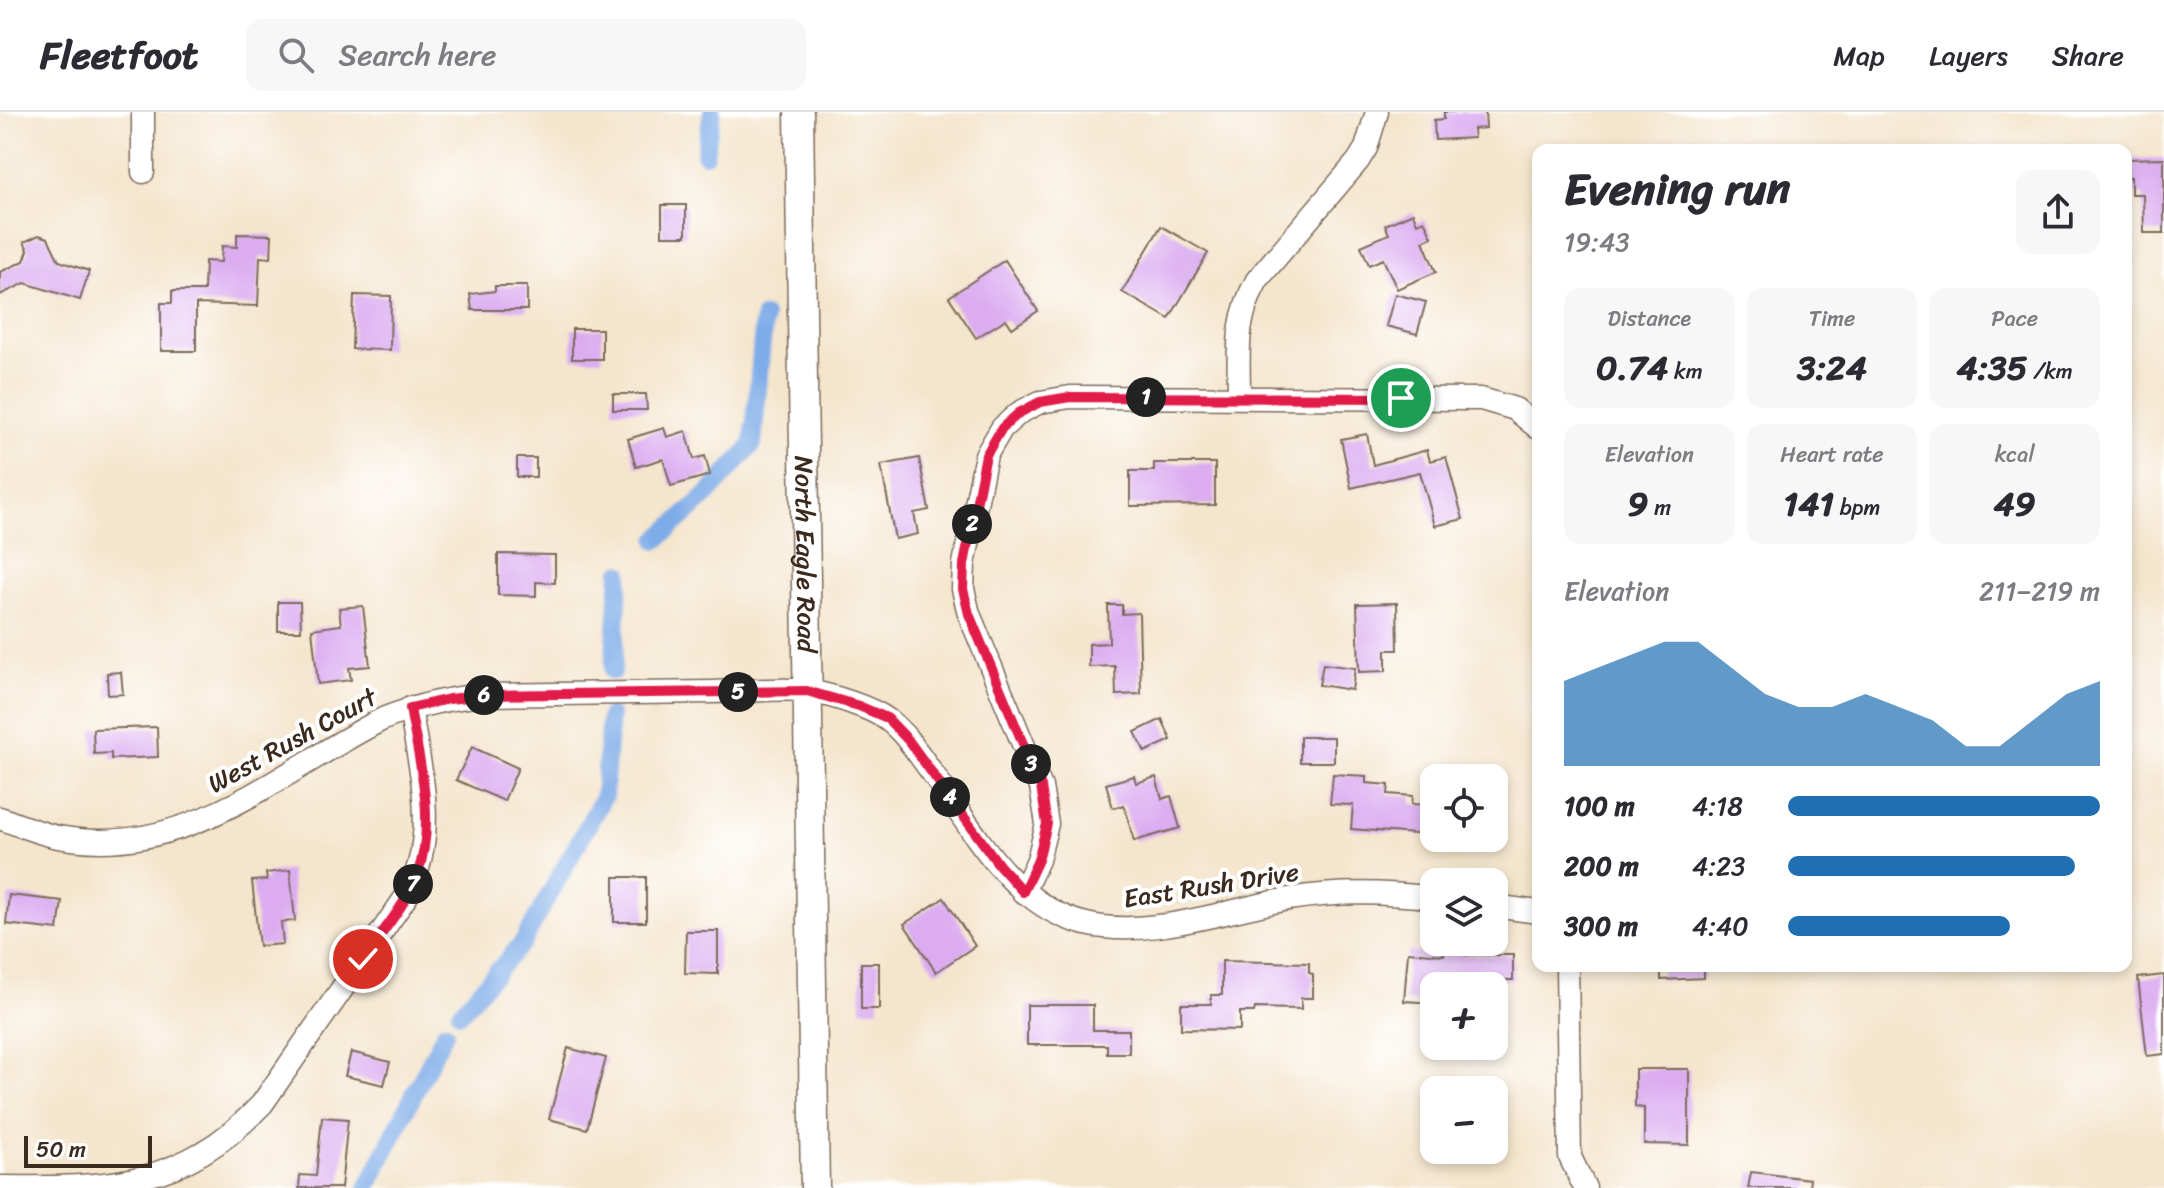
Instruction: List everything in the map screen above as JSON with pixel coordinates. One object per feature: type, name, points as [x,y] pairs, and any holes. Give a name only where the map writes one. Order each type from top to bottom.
[{"type":"main road","name":"North Eagle Road","points":[[799,112],[815,1188]]},
{"type":"street","points":[[143,112],[143,172]]},
{"type":"street","points":[[1239,397],[1239,327],[1246,302],[1257,280],[1358,161],[1366,148],[1377,112]]},
{"type":"street","points":[[1023,892],[1038,860],[1047,824],[1041,787],[969,614],[963,589],[964,564],[986,455],[1002,428],[1019,413],[1040,402],[1070,397],[1481,399],[1515,409],[1532,422]]},
{"type":"street","name":"West Rush Court","points":[[0,818],[34,831],[81,840],[126,840],[167,833],[227,809],[359,731],[410,708],[449,699],[488,695],[807,691]]},
{"type":"street","name":"East Rush Drive","points":[[807,691],[859,706],[887,718],[908,740],[999,865],[1023,892],[1052,911],[1085,924],[1120,929],[1155,926],[1330,894],[1420,897]]},
{"type":"street","points":[[0,1187],[107,1186],[149,1178],[210,1150],[234,1133],[262,1104],[408,894],[417,875],[423,855],[427,814],[410,708]]},
{"type":"street","points":[[1508,908],[1532,911]]},
{"type":"street","points":[[1567,972],[1570,1157],[1585,1188]]},
{"type":"building","points":[[1444,112],[1485,112],[1486,128],[1473,129],[1474,138],[1435,140],[1434,120],[1444,119]]},
{"type":"building","points":[[2164,158],[2164,233],[2144,233],[2143,194],[2132,194],[2132,159]]},
{"type":"building","points":[[662,205],[686,205],[686,236],[662,236]]},
{"type":"building","points":[[1413,213],[1417,223],[1424,220],[1432,237],[1423,241],[1436,272],[1397,289],[1383,259],[1369,265],[1361,246],[1389,234],[1385,225]]},
{"type":"building","points":[[1161,226],[1208,253],[1169,319],[1122,292]]},
{"type":"building","points":[[237,234],[272,235],[271,258],[260,257],[258,306],[196,304],[196,351],[161,351],[161,303],[172,303],[172,291],[204,291],[205,261],[221,262],[222,246],[237,247]]},
{"type":"building","points":[[39,235],[48,238],[59,261],[89,271],[80,300],[25,283],[0,295],[0,272],[24,261],[28,250],[24,242]]},
{"type":"building","points":[[1005,260],[1038,311],[1012,328],[1006,319],[976,338],[949,297]]},
{"type":"building","points":[[495,286],[527,286],[527,310],[472,310],[470,294],[495,291]]},
{"type":"building","points":[[1395,294],[1426,302],[1417,334],[1386,326]]},
{"type":"building","points":[[354,295],[391,296],[390,350],[352,349]]},
{"type":"building","points":[[572,329],[602,329],[602,359],[572,359]]},
{"type":"building","points":[[613,394],[646,394],[647,410],[613,410]]},
{"type":"building","points":[[664,428],[667,437],[686,431],[694,459],[705,456],[710,475],[671,486],[663,459],[636,467],[628,439]]},
{"type":"building","points":[[1367,434],[1373,465],[1427,450],[1430,461],[1446,457],[1463,519],[1435,526],[1420,472],[1351,488],[1341,439]]},
{"type":"building","points":[[517,458],[536,458],[536,477],[517,477]]},
{"type":"building","points":[[919,458],[929,510],[914,513],[918,534],[895,539],[881,465]]},
{"type":"building","points":[[1154,463],[1215,463],[1215,505],[1130,506],[1130,471],[1154,471]]},
{"type":"building","points":[[498,554],[555,555],[555,583],[536,582],[536,596],[498,595]]},
{"type":"building","points":[[278,602],[300,602],[301,631],[278,631]]},
{"type":"building","points":[[1397,603],[1398,650],[1386,650],[1386,671],[1359,672],[1357,604]]},
{"type":"building","points":[[1108,605],[1122,605],[1122,614],[1139,613],[1141,694],[1116,695],[1115,666],[1089,667],[1089,644],[1109,643]]},
{"type":"building","points":[[363,606],[370,666],[349,668],[351,680],[318,684],[312,629],[341,625],[339,608]]},
{"type":"building","points":[[1323,664],[1355,668],[1352,690],[1319,685]]},
{"type":"building","points":[[121,672],[123,694],[108,695],[107,673]]},
{"type":"building","points":[[1162,719],[1171,740],[1145,752],[1135,732]]},
{"type":"building","points":[[157,727],[158,757],[111,759],[111,753],[94,754],[93,729]]},
{"type":"building","points":[[1300,737],[1334,737],[1334,762],[1300,762]]},
{"type":"building","points":[[472,747],[518,768],[504,801],[456,780]]},
{"type":"building","points":[[1333,774],[1366,776],[1366,783],[1389,785],[1388,794],[1413,796],[1412,804],[1420,804],[1420,834],[1351,829],[1353,805],[1330,804]]},
{"type":"building","points":[[1134,776],[1136,783],[1156,777],[1162,799],[1171,796],[1180,828],[1134,841],[1124,805],[1113,808],[1106,784]]},
{"type":"building","points":[[290,870],[295,921],[281,922],[283,944],[259,946],[252,881],[267,880],[266,873]]},
{"type":"building","points":[[614,877],[646,877],[646,922],[614,922]]},
{"type":"building","points":[[9,895],[62,901],[58,930],[6,924]]},
{"type":"building","points":[[944,898],[975,946],[936,972],[904,924]]},
{"type":"building","points":[[686,931],[718,931],[718,974],[685,973]]},
{"type":"building","points":[[1408,952],[1420,953],[1420,956],[1513,955],[1513,980],[1508,980],[1508,972],[1420,972],[1420,1002],[1404,1001]]},
{"type":"building","points":[[1222,961],[1309,963],[1309,973],[1313,974],[1313,998],[1301,998],[1301,1009],[1255,1008],[1254,1012],[1240,1012],[1240,1030],[1181,1029],[1181,1004],[1211,1004],[1211,995],[1222,995]]},
{"type":"building","points":[[861,963],[879,963],[879,1009],[861,1009]]},
{"type":"building","points":[[1661,972],[1704,972],[1704,978],[1661,980]]},
{"type":"building","points":[[2164,975],[2164,1054],[2147,1056],[2138,978]]},
{"type":"building","points":[[1027,1005],[1093,1005],[1093,1030],[1129,1030],[1129,1053],[1107,1053],[1107,1045],[1027,1045]]},
{"type":"building","points":[[568,1048],[606,1058],[587,1129],[549,1119]]},
{"type":"building","points":[[351,1052],[390,1062],[384,1085],[345,1076]]},
{"type":"building","points":[[1635,1069],[1689,1069],[1689,1145],[1644,1144],[1644,1108],[1635,1107]]},
{"type":"building","points":[[322,1117],[348,1119],[341,1188],[299,1188],[300,1175],[316,1176]]},
{"type":"building","points":[[1751,1172],[1810,1179],[1809,1188],[1748,1188]]},
{"type":"waterway","points":[[705,154],[712,112]]},
{"type":"waterway","points":[[657,540],[706,496],[753,444],[764,317]]},
{"type":"waterway","points":[[613,671],[620,573]]},
{"type":"waterway","points":[[460,1013],[523,942],[604,796],[610,716]]},
{"type":"waterway","points":[[367,1188],[445,1032]]},
{"type":"route","points":[[363,959],[408,894],[423,855],[427,814],[410,708],[468,696],[807,691],[859,706],[887,718],[908,740],[999,865],[1023,892],[1038,860],[1047,824],[1041,787],[969,614],[963,589],[964,564],[986,455],[1002,428],[1019,413],[1040,402],[1070,397],[1401,398]]}]
